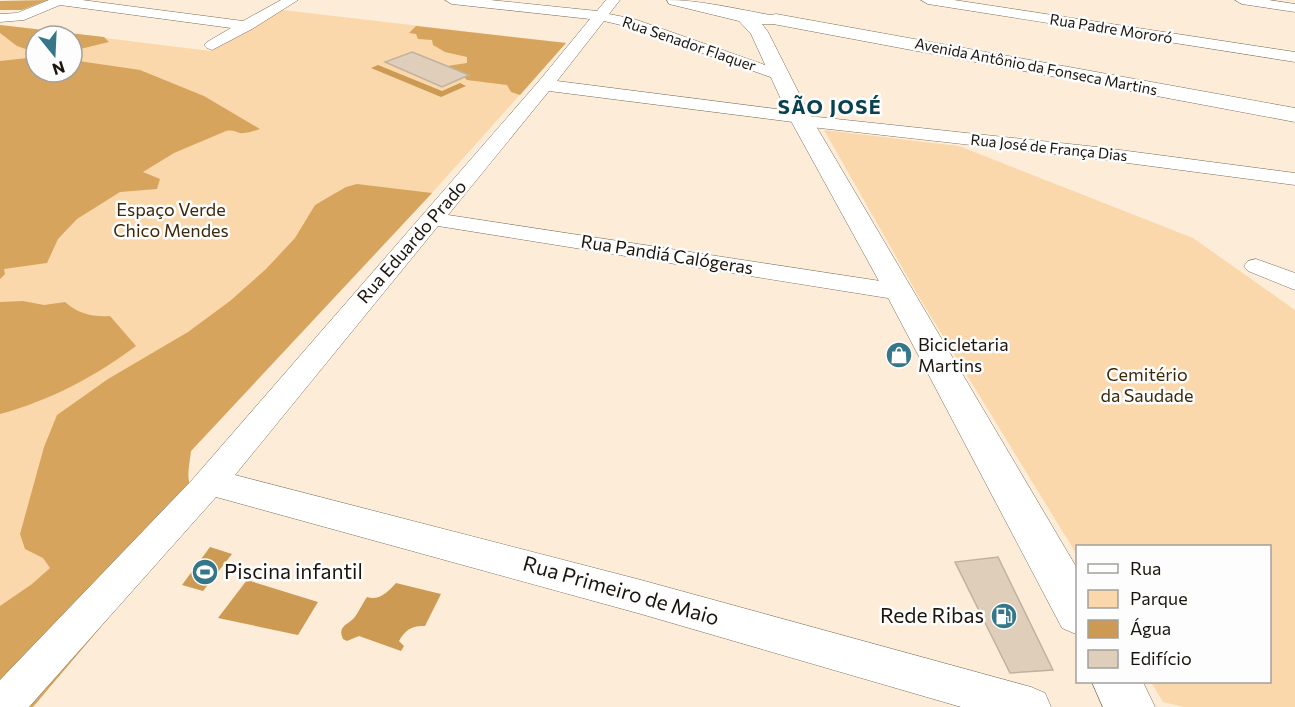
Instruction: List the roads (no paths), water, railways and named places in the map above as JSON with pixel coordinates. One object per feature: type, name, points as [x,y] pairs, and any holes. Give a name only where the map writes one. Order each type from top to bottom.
[{"type":"street","points":[[0,18],[19,17],[60,0],[247,26]]},
{"type":"street","points":[[212,45],[291,0]]},
{"type":"street","name":"Rua Senador Flaquer","points":[[452,0],[607,8],[629,22],[782,76]]},
{"type":"street","points":[[675,0],[704,9],[767,15]]},
{"type":"street","points":[[725,0],[767,15]]},
{"type":"street","name":"Rua Padre Mororó","points":[[928,0],[1295,57]]},
{"type":"street","points":[[1242,0],[1295,8]]},
{"type":"street","name":"Rua Eduardo Prado","points":[[2,707],[210,482],[433,219],[607,8]]},
{"type":"street","points":[[767,15],[782,76],[801,119],[900,292],[1076,611]]},
{"type":"street","name":"Avenida Antônio da Fonseca Martins","points":[[767,15],[1295,102]]},
{"type":"street","name":"Avenida Antônio da Fonseca Martins","points":[[767,15],[1295,115]]},
{"type":"street","name":"Rua José de França Dias","points":[[545,85],[801,119],[1097,153],[1295,179]]},
{"type":"street","name":"Rua Pandiá Calógeras","points":[[433,219],[900,292]]},
{"type":"street","points":[[1257,266],[1295,282]]},
{"type":"street","name":"Rua Primeiro de Maio","points":[[210,482],[520,563],[1030,707]]},
{"type":"street","points":[[1117,683],[1130,707]]},
{"type":"water","points":[[378,65],[442,91],[460,83],[466,86],[441,97],[371,68]]},
{"type":"water","name":"Piscina infantil","points":[[210,547],[232,554],[203,591],[182,585]]},
{"type":"water","points":[[247,580],[318,602],[298,635],[218,618]]},
{"type":"water","points":[[396,583],[441,594],[425,626],[413,627],[404,634],[399,641],[404,646],[401,651],[359,636],[347,641],[343,639],[342,629],[355,617],[367,597],[379,597]]},
{"type":"place","name":"Bicicletaria Martins","points":[[899,355]]},
{"type":"place","name":"Piscina infantil","points":[[205,572]]},
{"type":"place","name":"Rede Ribas","points":[[1004,616]]},
{"type":"district","name":"SÃO JOSÉ","points":[[830,107]]},
{"type":"park label","name":"Espaço Verde Chico Mendes","points":[[171,220]]},
{"type":"park label","name":"Cemitério da Saudade","points":[[1147,385]]}]
